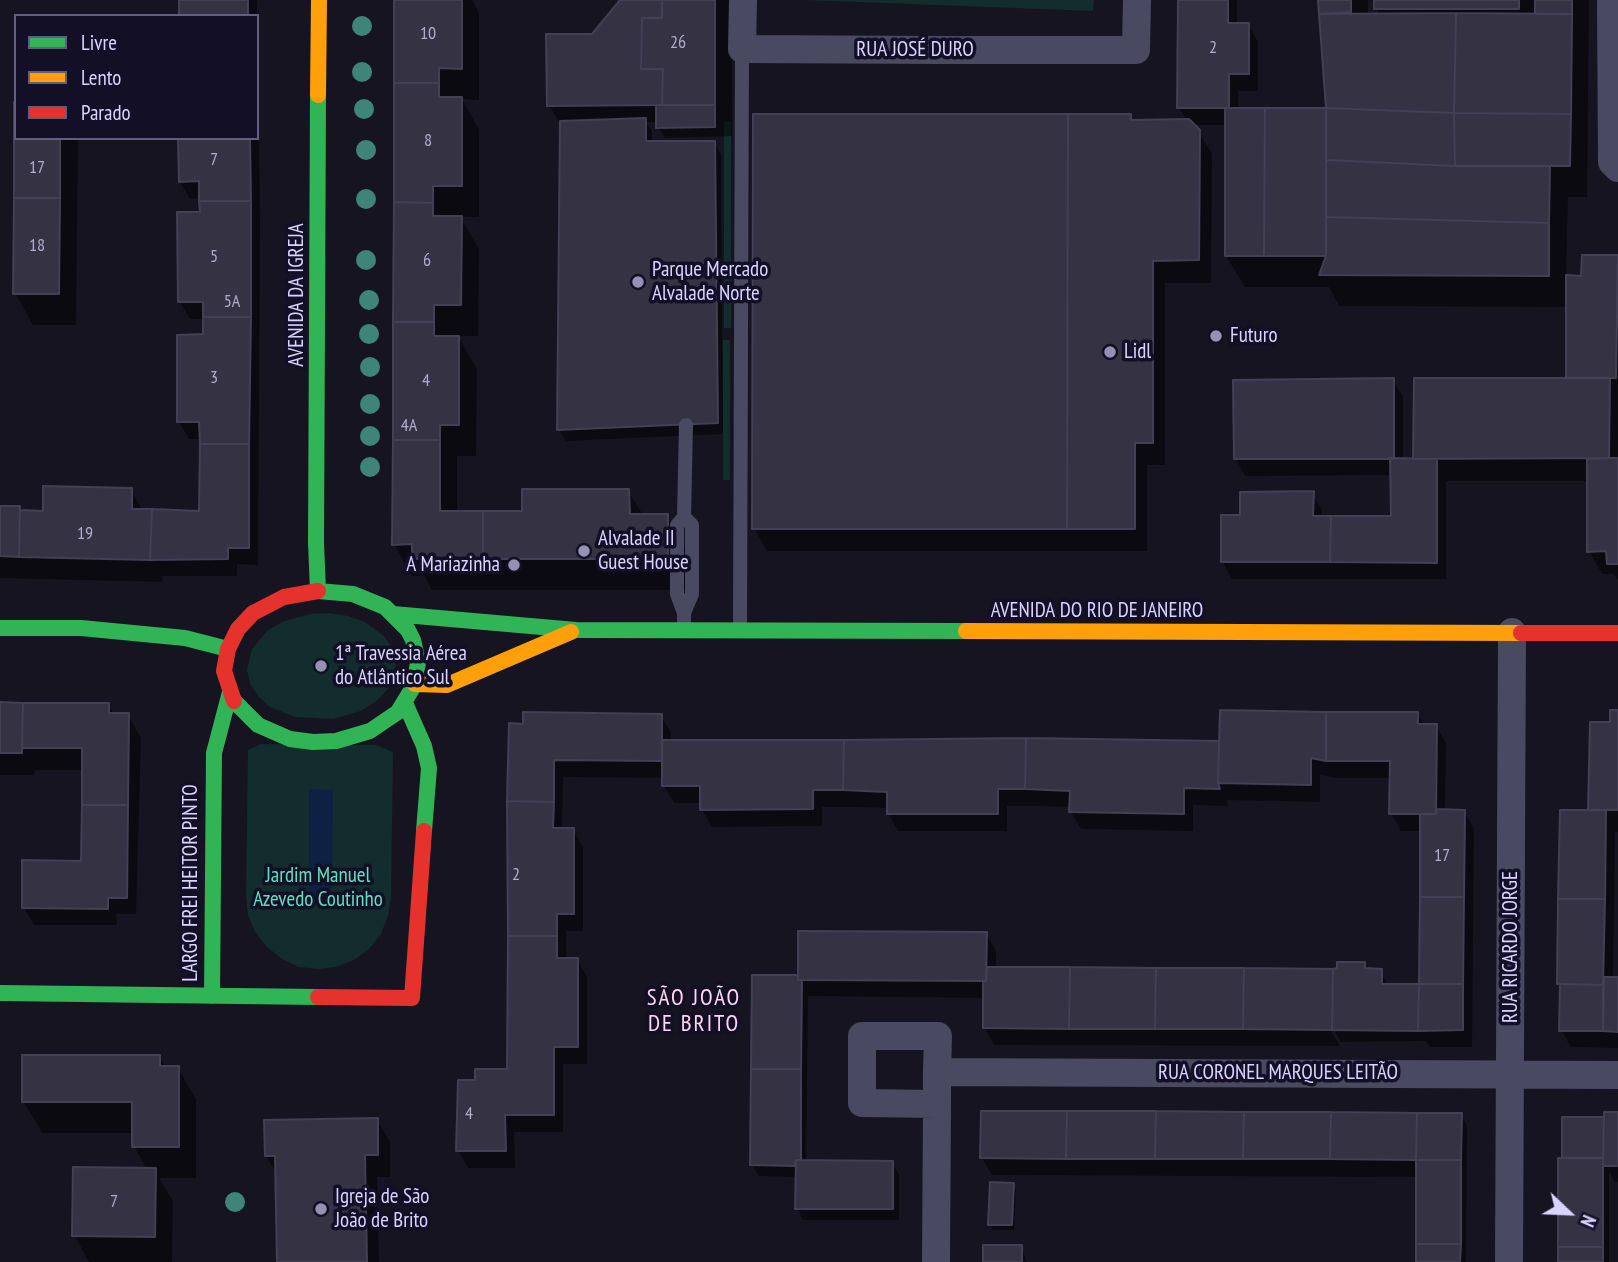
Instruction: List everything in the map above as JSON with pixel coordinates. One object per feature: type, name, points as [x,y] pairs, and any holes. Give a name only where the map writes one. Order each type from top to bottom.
[{"type":"street","name":"AVENIDA DA IGREJA","points":[[318,590],[316,529],[319,0]]},
{"type":"street","points":[[742,49],[743,0]]},
{"type":"street","name":"RUA JOSÉ DURO","points":[[742,49],[1136,50],[1137,0]]},
{"type":"street","points":[[1611,0],[1612,162],[1618,168]]},
{"type":"street","points":[[0,628],[81,628],[185,638],[228,649],[238,629],[263,607],[295,594],[318,590],[365,597],[393,614],[414,640],[418,662],[415,684],[405,704],[390,719],[370,731],[336,741],[313,742],[278,736],[258,726],[241,711],[230,692]]},
{"type":"street","name":"AVENIDA DO RIO DE JANEIRO","points":[[393,614],[576,630],[1618,633]]},
{"type":"street","name":"AVENIDA DO RIO DE JANEIRO","points":[[415,684],[447,685],[576,630]]},
{"type":"street","name":"RUA RICARDO JORGE","points":[[1509,1262],[1512,632]]},
{"type":"street","name":"LARGO FREI HEITOR PINTO","points":[[228,649],[224,671],[230,692],[214,752],[212,996],[412,998],[429,768],[424,746],[405,704]]},
{"type":"street","points":[[0,993],[212,996]]},
{"type":"street","points":[[936,1262],[938,1037],[862,1036],[862,1103],[937,1104]]},
{"type":"street","name":"RUA CORONEL MARQUES LEITÃO","points":[[937,1072],[1618,1075]]},
{"type":"lane","points":[[740,631],[742,49]]},
{"type":"lane","points":[[684,631],[684,613],[692,594],[692,525],[684,517],[686,425]]},
{"type":"green space","points":[[806,0],[1094,0],[1093,11]]},
{"type":"green space","points":[[731,121],[731,328],[724,328],[724,122]]},
{"type":"green space","points":[[723,340],[730,340],[730,480],[723,480]]},
{"type":"green space","points":[[329,613],[365,622],[385,637],[393,649],[396,663],[394,677],[387,690],[361,711],[333,719],[295,717],[270,707],[250,684],[247,670],[252,649],[267,631],[282,622],[310,614]]},
{"type":"green space","name":"Jardim Manuel Azevedo Coutinho","points":[[261,744],[376,745],[393,752],[391,898],[388,916],[381,934],[369,949],[354,960],[336,967],[299,967],[282,959],[267,947],[255,932],[248,915],[248,750]]},
{"type":"water","points":[[309,789],[333,790],[332,887],[330,894],[324,899],[316,899],[310,894],[309,887]]},
{"type":"building","points":[[179,0],[248,0],[248,14],[179,14]]},
{"type":"building","points":[[394,0],[462,0],[462,69],[439,68],[439,83],[394,83]]},
{"type":"building","points":[[620,0],[662,0],[662,18],[642,18],[641,69],[663,69],[662,105],[547,106],[546,34],[592,34]]},
{"type":"building","points":[[662,0],[715,0],[715,105],[662,105],[663,69],[641,69],[642,18],[662,18]]},
{"type":"building","points":[[1178,0],[1228,0],[1228,23],[1249,23],[1249,74],[1229,74],[1229,108],[1177,108]]},
{"type":"building","points":[[1318,0],[1351,0],[1351,12],[1319,14]]},
{"type":"building","points":[[1374,0],[1519,0],[1519,9],[1374,9]]},
{"type":"building","points":[[1535,0],[1572,0],[1572,14],[1535,14]]},
{"type":"building","points":[[1456,13],[1572,14],[1571,114],[1454,113]]},
{"type":"building","points":[[1456,13],[1454,113],[1326,108],[1319,14]]},
{"type":"building","points":[[394,83],[439,83],[439,97],[462,97],[462,186],[433,186],[433,203],[394,202]]},
{"type":"building","points":[[656,105],[715,105],[715,127],[656,128]]},
{"type":"building","points":[[1225,108],[1265,108],[1264,256],[1225,256]]},
{"type":"building","points":[[1265,108],[1326,108],[1326,256],[1264,256]]},
{"type":"building","points":[[1326,108],[1454,113],[1455,166],[1326,160]]},
{"type":"building","points":[[1454,113],[1571,114],[1570,166],[1455,166]]},
{"type":"building","points":[[753,114],[1068,114],[1067,529],[752,529]]},
{"type":"building","name":"Lidl","points":[[1068,114],[1131,114],[1131,120],[1189,119],[1200,130],[1199,260],[1153,261],[1153,443],[1135,443],[1135,529],[1067,529]]},
{"type":"building","name":"Parque Mercado Alvalade Norte","points":[[646,118],[646,141],[715,141],[718,423],[557,430],[560,121]]},
{"type":"building","points":[[14,140],[60,140],[60,198],[14,198]]},
{"type":"building","points":[[178,140],[250,140],[251,201],[199,201],[199,181],[179,182]]},
{"type":"building","points":[[1326,160],[1455,166],[1550,166],[1549,223],[1326,217]]},
{"type":"building","points":[[14,198],[60,198],[59,294],[13,294]]},
{"type":"building","points":[[199,201],[251,201],[251,317],[203,317],[203,302],[178,302],[177,212],[200,212]]},
{"type":"building","points":[[394,202],[433,203],[433,216],[462,216],[461,305],[434,305],[434,322],[393,322]]},
{"type":"building","points":[[1326,217],[1549,223],[1549,276],[1319,275],[1326,256]]},
{"type":"building","points":[[1582,255],[1618,255],[1616,378],[1566,378],[1566,275],[1581,276]]},
{"type":"building","points":[[203,317],[251,317],[249,444],[200,444],[199,422],[177,422],[177,335],[203,334]]},
{"type":"building","points":[[393,322],[434,322],[434,336],[459,336],[459,425],[440,425],[440,440],[393,440]]},
{"type":"building","points":[[1394,378],[1394,459],[1234,459],[1233,380]]},
{"type":"building","points":[[1414,378],[1610,378],[1609,458],[1413,459]]},
{"type":"building","points":[[393,440],[440,440],[440,511],[483,511],[483,559],[412,559],[412,544],[392,545]]},
{"type":"building","points":[[200,444],[249,444],[249,548],[228,548],[228,559],[150,560],[152,509],[199,511]]},
{"type":"building","points":[[1390,458],[1437,459],[1437,563],[1330,562],[1331,516],[1391,516]]},
{"type":"building","points":[[1618,458],[1618,564],[1607,564],[1606,551],[1587,552],[1587,459]]},
{"type":"building","points":[[43,486],[132,488],[132,509],[152,509],[150,560],[19,557],[20,510],[43,511]]},
{"type":"building","points":[[522,489],[629,489],[630,514],[668,514],[668,559],[483,559],[483,511],[522,511]]},
{"type":"building","points":[[1314,491],[1313,516],[1331,516],[1330,562],[1221,562],[1221,515],[1240,515],[1240,492]]},
{"type":"building","points":[[0,506],[20,506],[19,557],[0,556]]},
{"type":"building","points":[[0,702],[23,703],[22,753],[0,753]]},
{"type":"building","points":[[23,703],[109,703],[109,713],[129,713],[128,805],[82,805],[82,748],[22,748]]},
{"type":"building","points":[[1220,710],[1326,712],[1326,761],[1311,758],[1311,785],[1218,783]]},
{"type":"building","points":[[1610,710],[1618,710],[1618,810],[1588,810],[1590,722],[1610,722]]},
{"type":"building","points":[[523,712],[662,714],[662,761],[554,760],[554,802],[507,801],[509,723],[523,724]]},
{"type":"building","points":[[1326,712],[1418,712],[1418,724],[1437,724],[1436,814],[1389,814],[1390,761],[1326,761]]},
{"type":"building","points":[[1026,738],[1219,741],[1220,789],[1184,788],[1184,814],[1069,812],[1070,791],[1025,789]]},
{"type":"building","points":[[1026,738],[1025,789],[998,789],[998,814],[887,814],[887,792],[843,790],[844,740]]},
{"type":"building","points":[[662,740],[844,740],[843,790],[813,790],[813,809],[700,810],[700,786],[662,786]]},
{"type":"building","points":[[507,801],[554,802],[553,828],[574,828],[574,914],[557,914],[557,936],[508,936]]},
{"type":"building","points":[[82,805],[128,805],[127,898],[108,898],[108,909],[22,908],[22,860],[81,861]]},
{"type":"building","points":[[1436,809],[1465,810],[1464,897],[1420,897],[1420,814],[1436,814]]},
{"type":"building","points":[[1560,810],[1606,810],[1605,899],[1558,899]]},
{"type":"building","points":[[1420,897],[1464,897],[1463,984],[1419,984]]},
{"type":"building","points":[[1558,899],[1605,899],[1603,985],[1557,984]]},
{"type":"building","points":[[798,931],[987,932],[986,981],[798,980]]},
{"type":"building","points":[[508,936],[557,936],[557,958],[578,958],[578,1047],[554,1047],[554,1115],[505,1115],[506,1151],[456,1151],[458,1080],[475,1080],[475,1069],[507,1069]]},
{"type":"building","points":[[1337,962],[1365,962],[1365,968],[1382,969],[1382,984],[1419,984],[1418,1031],[1332,1030],[1333,969],[1337,968]]},
{"type":"building","points":[[987,967],[1070,967],[1069,1029],[983,1028],[983,981],[986,981]]},
{"type":"building","points":[[1070,967],[1156,968],[1155,1029],[1069,1029]]},
{"type":"building","points":[[1156,968],[1244,968],[1243,1029],[1155,1029]]},
{"type":"building","points":[[1244,968],[1333,969],[1332,1030],[1243,1029]]},
{"type":"building","points":[[752,975],[798,975],[798,980],[802,980],[801,1069],[751,1069]]},
{"type":"building","points":[[1604,977],[1618,977],[1618,1032],[1603,1031]]},
{"type":"building","points":[[1419,984],[1463,984],[1463,1030],[1418,1031]]},
{"type":"building","points":[[1560,984],[1603,985],[1603,1031],[1559,1031]]},
{"type":"building","points":[[22,1055],[160,1055],[160,1066],[179,1066],[179,1147],[132,1147],[132,1102],[22,1102]]},
{"type":"building","points":[[751,1069],[801,1069],[801,1160],[796,1160],[795,1166],[750,1165]]},
{"type":"building","points":[[981,1111],[1067,1111],[1066,1159],[980,1158]]},
{"type":"building","points":[[1067,1111],[1156,1111],[1155,1159],[1066,1159]]},
{"type":"building","points":[[1156,1111],[1244,1112],[1243,1159],[1155,1159]]},
{"type":"building","points":[[1244,1112],[1331,1112],[1330,1159],[1243,1159]]},
{"type":"building","points":[[1331,1112],[1417,1113],[1416,1160],[1330,1159]]},
{"type":"building","points":[[1604,1112],[1618,1112],[1618,1166],[1603,1166]]},
{"type":"building","points":[[1417,1113],[1462,1113],[1461,1160],[1416,1160]]},
{"type":"building","points":[[1562,1117],[1604,1117],[1603,1158],[1562,1158]]},
{"type":"building","name":"Igreja de São João de Brito","points":[[378,1118],[378,1155],[365,1155],[367,1262],[277,1262],[275,1156],[265,1156],[264,1120]]},
{"type":"building","points":[[1558,1158],[1603,1158],[1603,1247],[1558,1247]]},
{"type":"building","points":[[796,1160],[893,1161],[893,1209],[795,1209]]},
{"type":"building","points":[[1416,1160],[1461,1160],[1461,1244],[1416,1244]]},
{"type":"building","points":[[73,1167],[156,1168],[155,1237],[72,1236]]},
{"type":"building","points":[[990,1182],[1014,1183],[1012,1225],[988,1225]]},
{"type":"building","points":[[1416,1244],[1461,1244],[1460,1262],[1416,1262]]},
{"type":"building","points":[[983,1245],[1022,1245],[1022,1262],[983,1262]]},
{"type":"building","points":[[1558,1247],[1603,1247],[1603,1262],[1558,1262]]},
{"type":"traffic: fast","points":[[318,95],[318,591]]},
{"type":"traffic: fast","points":[[234,701],[258,725],[290,739],[313,742],[336,741],[370,731],[398,712],[415,684],[418,662],[408,630],[385,607],[353,594],[318,591]]},
{"type":"traffic: fast","points":[[393,614],[576,630],[966,631]]},
{"type":"traffic: fast","points":[[0,628],[81,628],[185,638],[228,649]]},
{"type":"traffic: fast","points":[[212,996],[214,753],[230,692]]},
{"type":"traffic: fast","points":[[405,703],[424,746],[429,768],[424,831]]},
{"type":"traffic: fast","points":[[0,993],[318,997]]},
{"type":"traffic: slow","points":[[318,95],[319,0]]},
{"type":"traffic: slow","points":[[966,631],[1521,633]]},
{"type":"traffic: slow","points":[[415,684],[447,685],[571,632]]},
{"type":"traffic: jam","points":[[234,701],[224,671],[228,649],[238,629],[253,613],[284,597],[318,591]]},
{"type":"traffic: jam","points":[[1521,633],[1618,633]]},
{"type":"traffic: jam","points":[[318,997],[412,998],[424,831]]},
{"type":"place","name":"Parque Mercado Alvalade Norte","points":[[638,282]]},
{"type":"place","name":"Futuro","points":[[1216,336]]},
{"type":"place","name":"Lidl","points":[[1110,352]]},
{"type":"place","name":"Alvalade II Guest House","points":[[584,551]]},
{"type":"place","name":"A Mariazinha","points":[[514,565]]},
{"type":"place","name":"1ª Travessia Aérea do Atlântico Sul","points":[[321,666]]},
{"type":"place","name":"Igreja de São João de Brito","points":[[321,1209]]},
{"type":"district","name":"SÃO JOÃO DE BRITO","points":[[694,1011]]}]
